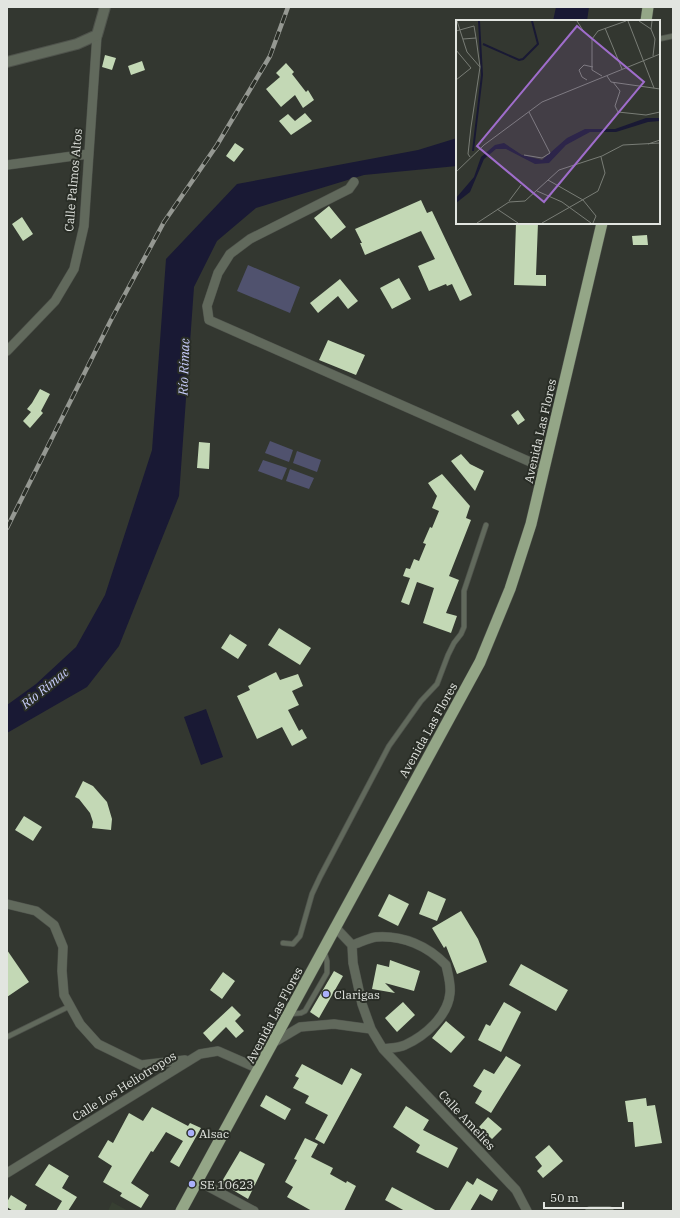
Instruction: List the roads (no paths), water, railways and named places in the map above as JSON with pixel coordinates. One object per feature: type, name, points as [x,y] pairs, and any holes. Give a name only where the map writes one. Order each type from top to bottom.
[{"type":"highway","points":[[646,20],[648,7]]},
{"type":"highway","name":"Avenida Las Flores","points":[[181,1211],[480,662],[510,589],[531,524],[602,224]]},
{"type":"street","points":[[7,62],[77,44],[97,35],[105,7]]},
{"type":"street","name":"Calle Palmos Altos","points":[[7,351],[55,301],[74,269],[84,226],[97,35]]},
{"type":"street","points":[[7,165],[88,154]]},
{"type":"street","points":[[354,182],[349,189],[250,239],[230,254],[218,273],[207,306],[209,320],[544,468]]},
{"type":"street","points":[[7,904],[36,911],[54,925],[63,947],[62,971],[64,995],[80,1024],[98,1044],[141,1065],[189,1060]]},
{"type":"street","points":[[336,927],[352,945],[353,963],[362,1004],[371,1029],[383,1049],[404,1046],[417,1038],[434,1024],[447,1006],[450,993],[446,965],[426,948],[398,938],[374,937],[352,945]]},
{"type":"street","points":[[273,1043],[300,1027],[334,1024],[371,1029]]},
{"type":"street","name":"Calle Amelies","points":[[383,1049],[516,1190],[527,1211]]},
{"type":"street","name":"Calle Los Heliotropos","points":[[7,1173],[200,1054],[218,1051],[259,1069]]},
{"type":"street","points":[[198,1181],[254,1211]]},
{"type":"street","points":[[590,1211],[609,1211]]},
{"type":"lane","points":[[660,39],[673,36]]},
{"type":"lane","points":[[284,944],[293,944],[300,936],[312,894],[389,746],[421,701],[437,684],[448,655],[464,627],[464,591],[486,525]]},
{"type":"lane","points":[[7,1036],[70,1006]]},
{"type":"water","points":[[556,7],[589,7],[587,20],[553,20]]},
{"type":"water","name":"Río Rímac","points":[[456,138],[456,166],[364,175],[256,208],[217,241],[194,287],[179,496],[119,646],[87,687],[7,733],[7,705],[36,684],[76,647],[105,595],[152,450],[166,259],[237,184],[418,150]]},
{"type":"water","points":[[206,709],[223,757],[201,765],[184,717]]},
{"type":"railway","points":[[7,528],[111,320],[164,222],[217,145],[270,56],[288,7]]},
{"type":"place","name":"Clarigas","points":[[326,994]]},
{"type":"place","name":"Alsac","points":[[191,1133]]},
{"type":"place","name":"SE 10623","points":[[192,1184]]}]
